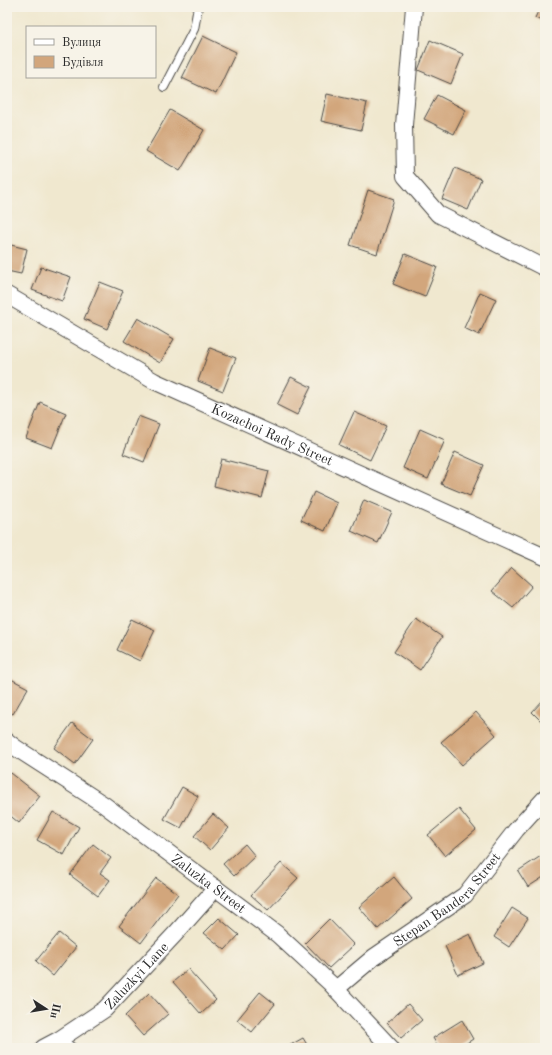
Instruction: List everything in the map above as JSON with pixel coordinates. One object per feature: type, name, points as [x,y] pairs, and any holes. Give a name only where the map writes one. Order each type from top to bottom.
[{"type":"street","points":[[414,7],[404,125],[405,176],[438,214],[545,268]]},
{"type":"street","name":"Kozachoi Rady Street","points":[[7,295],[154,381],[545,557]]},
{"type":"street","name":"Zaluzka Street","points":[[7,741],[103,804],[277,934],[336,989],[391,1048]]},
{"type":"street","name":"Stepan Bandera Street","points":[[336,989],[374,957],[465,895],[516,830],[545,798]]},
{"type":"street","name":"Zaluzkyi Lane","points":[[43,1048],[66,1044],[105,1009],[216,888]]},
{"type":"lane","points":[[164,87],[194,29],[198,7]]},
{"type":"building","points":[[540,7],[545,7],[545,22],[535,18]]},
{"type":"building","points":[[203,36],[236,52],[216,94],[182,78]]},
{"type":"building","points":[[430,40],[463,54],[451,84],[418,70]]},
{"type":"building","points":[[327,94],[367,103],[361,130],[321,121]]},
{"type":"building","points":[[437,95],[466,110],[454,134],[424,119]]},
{"type":"building","points":[[170,110],[204,130],[180,171],[146,151]]},
{"type":"building","points":[[455,168],[481,179],[468,210],[442,199]]},
{"type":"building","points":[[368,190],[394,199],[377,254],[350,245]]},
{"type":"building","points":[[7,244],[27,249],[21,274],[7,271]]},
{"type":"building","points":[[405,254],[437,267],[425,297],[393,284]]},
{"type":"building","points":[[41,267],[71,277],[62,301],[32,290]]},
{"type":"building","points":[[100,282],[123,291],[107,329],[84,319]]},
{"type":"building","points":[[480,292],[496,299],[479,335],[464,328]]},
{"type":"building","points":[[138,318],[174,339],[160,363],[124,341]]},
{"type":"building","points":[[210,348],[236,358],[223,391],[198,381]]},
{"type":"building","points":[[291,377],[311,387],[297,415],[277,405]]},
{"type":"building","points":[[40,402],[66,413],[52,448],[26,438]]},
{"type":"building","points":[[354,412],[386,426],[370,460],[339,445]]},
{"type":"building","points":[[138,416],[159,424],[144,462],[123,454]]},
{"type":"building","points":[[420,429],[445,440],[428,479],[403,468]]},
{"type":"building","points":[[455,452],[484,465],[470,496],[441,484]]},
{"type":"building","points":[[221,459],[269,471],[262,498],[214,486]]},
{"type":"building","points":[[314,492],[337,503],[325,531],[301,520]]},
{"type":"building","points":[[364,500],[392,512],[378,543],[351,531]]},
{"type":"building","points":[[512,568],[532,586],[513,608],[492,591]]},
{"type":"building","points":[[132,619],[155,630],[140,661],[117,650]]},
{"type":"building","points":[[416,619],[442,637],[420,670],[394,652]]},
{"type":"building","points":[[11,679],[28,688],[13,714],[7,711],[7,686]]},
{"type":"building","points":[[545,698],[545,725],[532,712]]},
{"type":"building","points":[[476,712],[496,735],[462,765],[441,742]]},
{"type":"building","points":[[72,723],[93,739],[75,764],[54,748]]},
{"type":"building","points":[[11,773],[40,796],[19,823],[7,813],[7,777]]},
{"type":"building","points":[[182,787],[198,796],[181,828],[164,819]]},
{"type":"building","points":[[459,809],[476,830],[445,856],[428,835]]},
{"type":"building","points":[[53,812],[79,827],[64,855],[37,840]]},
{"type":"building","points":[[213,814],[229,828],[210,850],[194,836]]},
{"type":"building","points":[[93,844],[111,858],[100,873],[110,880],[98,896],[70,875]]},
{"type":"building","points":[[245,844],[255,856],[234,876],[223,864]]},
{"type":"building","points":[[544,854],[545,876],[528,887],[518,871]]},
{"type":"building","points":[[281,863],[298,878],[268,910],[251,895]]},
{"type":"building","points":[[394,877],[412,899],[378,929],[359,907]]},
{"type":"building","points":[[156,878],[178,894],[141,943],[119,926]]},
{"type":"building","points":[[512,908],[528,918],[509,947],[494,937]]},
{"type":"building","points":[[219,918],[239,935],[225,950],[204,933]]},
{"type":"building","points":[[329,919],[354,945],[329,968],[305,943]]},
{"type":"building","points":[[59,933],[76,947],[53,976],[36,961]]},
{"type":"building","points":[[470,934],[483,963],[458,975],[445,946]]},
{"type":"building","points":[[188,969],[216,1000],[201,1014],[173,982]]},
{"type":"building","points":[[260,992],[275,1004],[252,1032],[237,1020]]},
{"type":"building","points":[[149,993],[168,1014],[143,1036],[125,1016]]},
{"type":"building","points":[[408,1004],[422,1020],[401,1038],[387,1023]]},
{"type":"building","points":[[462,1020],[473,1039],[459,1048],[439,1048],[433,1038]]},
{"type":"building","points":[[303,1038],[309,1048],[285,1048]]}]
